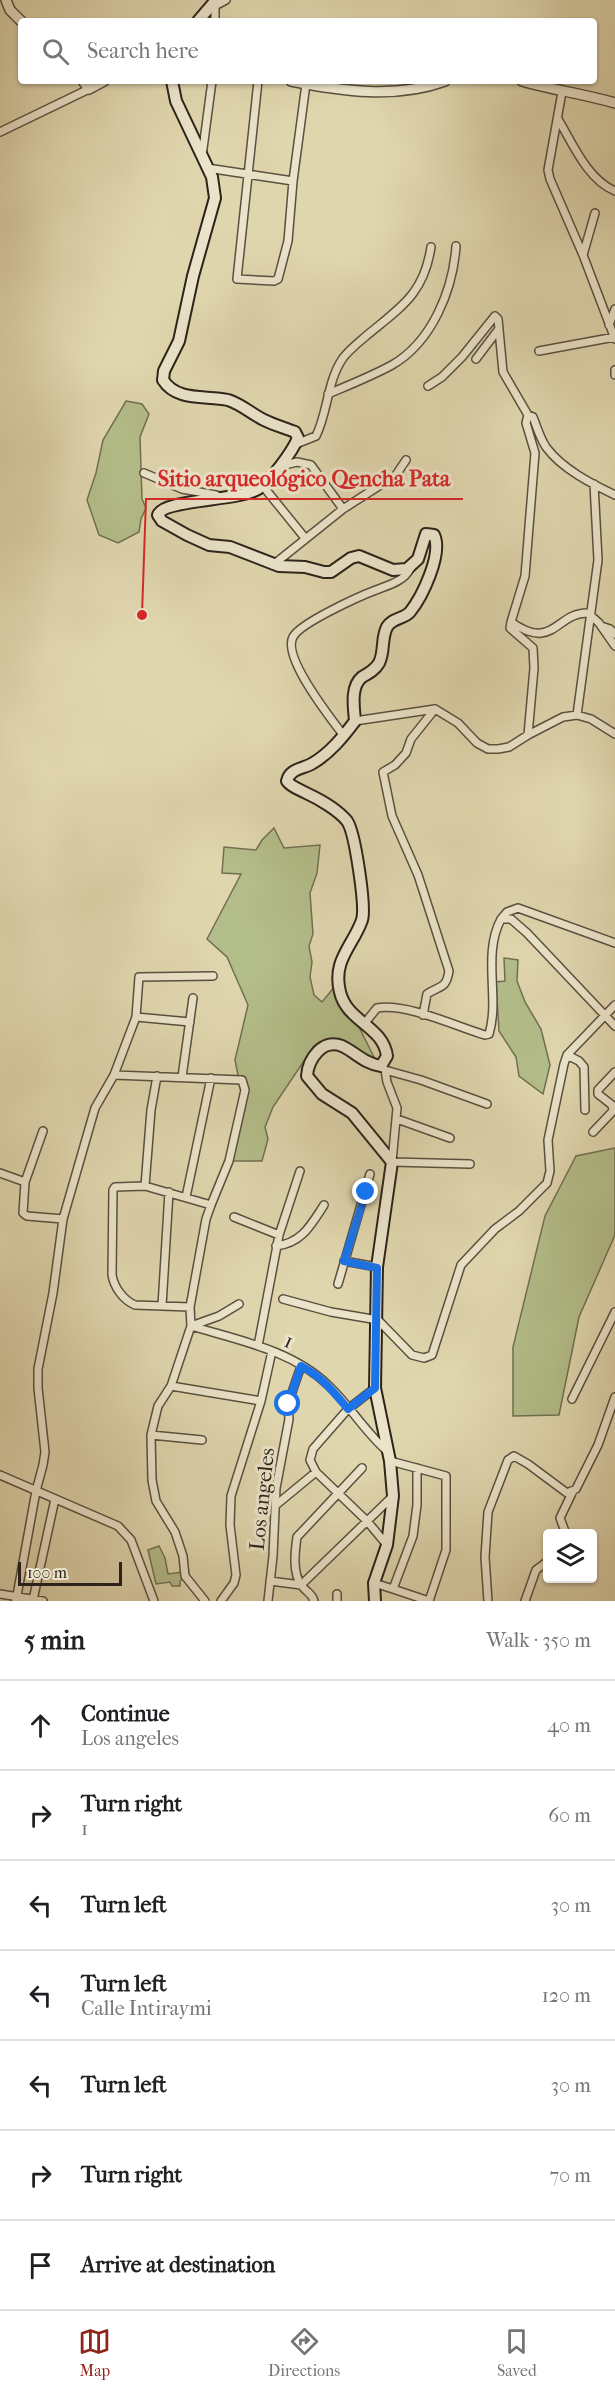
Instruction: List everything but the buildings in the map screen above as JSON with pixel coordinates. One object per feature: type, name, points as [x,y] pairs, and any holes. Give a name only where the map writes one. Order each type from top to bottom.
[{"type":"main road","points":[[201,18],[212,6]]},
{"type":"main road","points":[[173,84],[176,100],[214,188],[213,212],[193,276],[179,341],[164,370],[164,380],[174,391],[186,395],[235,403],[264,420],[295,432],[298,438],[279,467],[258,489],[242,494],[169,506],[162,509],[158,516],[162,521],[209,545],[230,547],[273,565],[331,572],[351,558],[359,556],[393,570],[407,568],[418,559],[426,534],[434,535],[436,540],[433,566],[411,611],[389,624],[385,630],[383,654],[379,664],[356,686],[355,721],[344,736],[315,762],[294,771],[286,781],[342,816],[351,830],[364,903],[363,917],[344,951],[338,981],[340,994],[356,1017],[380,1037],[386,1048],[387,1056],[383,1068],[373,1065],[341,1046],[332,1045],[316,1052],[311,1059],[307,1076],[322,1094],[352,1113],[391,1165],[377,1268],[378,1320],[375,1388],[393,1496],[387,1545],[374,1583],[375,1601]]},
{"type":"street","points":[[6,0],[10,10],[18,18]]},
{"type":"street","points":[[212,6],[226,0]]},
{"type":"street","points":[[202,156],[212,84]]},
{"type":"street","points":[[258,84],[237,279],[274,281],[278,279],[288,241],[293,181],[306,84],[364,93],[406,90],[432,84]]},
{"type":"street","points":[[533,84],[615,103]]},
{"type":"street","points":[[0,132],[86,85]]},
{"type":"street","points":[[539,351],[615,337],[548,170],[562,92]]},
{"type":"street","points":[[558,119],[588,168],[600,183],[615,191]]},
{"type":"street","points":[[207,168],[293,181]]},
{"type":"street","points":[[583,255],[595,213]]},
{"type":"street","points":[[328,394],[392,365],[420,340],[440,309],[450,288],[456,246]]},
{"type":"street","points":[[296,444],[316,436],[328,394],[342,359],[412,295],[425,276],[431,247]]},
{"type":"street","points":[[609,325],[615,309]]},
{"type":"street","points":[[428,386],[442,377],[462,357],[493,316],[498,319],[503,372],[528,416],[533,417],[546,446],[556,458],[615,495]]},
{"type":"street","points":[[476,359],[498,330]]},
{"type":"street","points":[[615,370],[615,375]]},
{"type":"street","points":[[528,416],[526,423],[535,453],[525,576],[510,628],[533,648],[534,668],[528,735]]},
{"type":"street","points":[[273,565],[343,509],[396,475],[406,460]]},
{"type":"street","points":[[279,467],[297,462],[311,465],[343,509]]},
{"type":"street","points":[[144,473],[194,493],[242,494]]},
{"type":"street","points":[[577,715],[598,560],[594,483]]},
{"type":"street","points":[[262,485],[305,538]]},
{"type":"street","points":[[344,736],[304,679],[293,657],[291,645],[293,637],[316,619],[401,579],[408,573],[412,564]]},
{"type":"street","points":[[511,622],[521,630],[538,633],[560,626],[581,612],[592,615],[615,646]]},
{"type":"street","points":[[601,626],[615,634]]},
{"type":"street","points":[[423,1015],[428,994],[442,987],[447,980],[449,970],[418,875],[392,816],[383,772],[395,765],[406,753],[411,739],[435,709]]},
{"type":"street","points":[[355,721],[435,709],[458,723],[477,743],[488,749],[509,747],[563,717],[577,715],[591,719],[615,734]]},
{"type":"street","points":[[364,1024],[377,1008],[389,1007],[423,1015],[484,1035],[489,1034],[490,969],[496,928],[507,912],[518,908],[615,943]]},
{"type":"street","points":[[501,919],[511,919],[527,933],[615,1026]]},
{"type":"street","points":[[17,1599],[45,1452],[38,1369],[53,1293],[63,1219],[95,1108],[114,1075],[136,1017],[139,978],[213,976]]},
{"type":"street","points":[[182,1077],[193,998]]},
{"type":"street","points":[[283,1299],[331,1312],[378,1320],[412,1355],[424,1358],[432,1355],[461,1265],[495,1229],[519,1211],[546,1183],[550,1171],[548,1140],[567,1055],[615,1005]]},
{"type":"street","points":[[136,1017],[190,1022]]},
{"type":"street","points":[[567,1055],[579,1061],[584,1067],[585,1110]]},
{"type":"street","points":[[383,1068],[487,1104]]},
{"type":"street","points":[[383,1068],[397,1107],[391,1165],[470,1164]]},
{"type":"street","points":[[593,1132],[613,1111],[612,1106],[598,1094],[598,1090],[615,1072]]},
{"type":"street","points":[[114,1075],[242,1080],[245,1090],[229,1161],[206,1219],[190,1307],[191,1326],[171,1386],[158,1407],[151,1435],[152,1480],[156,1501],[175,1532],[183,1556],[185,1576],[205,1601]]},
{"type":"street","points":[[145,1186],[150,1118],[157,1076]]},
{"type":"street","points":[[186,1197],[211,1078]]},
{"type":"street","points":[[397,1119],[450,1138]]},
{"type":"street","points":[[43,1131],[25,1182],[23,1213],[27,1216],[63,1219]]},
{"type":"street","points":[[258,1346],[276,1246],[300,1171]]},
{"type":"street","points":[[0,1173],[25,1182]]},
{"type":"street","points":[[338,1284],[370,1174]]},
{"type":"street","points":[[190,1307],[135,1305],[128,1302],[114,1284],[112,1275],[113,1190],[118,1186],[145,1186],[211,1205]]},
{"type":"street","points":[[162,1306],[169,1192]]},
{"type":"street","points":[[276,1246],[288,1245],[300,1238],[309,1229],[324,1205]]},
{"type":"street","points":[[234,1217],[279,1235]]},
{"type":"street","points":[[344,1261],[377,1268]]},
{"type":"street","points":[[191,1326],[219,1316],[239,1304]]},
{"type":"street","points":[[572,1399],[615,1312]]},
{"type":"street","name":"1","points":[[191,1326],[272,1351],[310,1370],[331,1388],[385,1452]]},
{"type":"street","points":[[221,1601],[234,1583],[236,1575],[231,1525],[231,1496],[261,1401],[272,1351]]},
{"type":"street","name":"Los angeles","points":[[268,1601],[276,1488],[289,1419],[288,1404],[301,1366]]},
{"type":"street","points":[[171,1386],[261,1401]]},
{"type":"street","points":[[375,1388],[348,1409],[313,1449],[310,1460],[315,1472],[367,1521],[387,1545]]},
{"type":"street","points":[[564,1529],[560,1518],[598,1445],[615,1396]]},
{"type":"street","points":[[151,1435],[202,1440]]},
{"type":"street","points":[[374,1583],[429,1601],[446,1550],[446,1480],[441,1473],[417,1468],[385,1452]]},
{"type":"street","points":[[488,1601],[485,1557],[488,1512],[510,1457],[514,1456],[528,1464],[567,1494],[572,1493]]},
{"type":"street","points":[[301,1586],[295,1565],[297,1537],[362,1468]]},
{"type":"street","points":[[393,1589],[413,1536],[417,1505],[417,1468]]},
{"type":"street","points":[[276,1505],[315,1472]]},
{"type":"street","points":[[0,1475],[99,1515],[127,1533],[154,1601]]},
{"type":"street","points":[[301,1586],[393,1496]]},
{"type":"street","points":[[33,1600],[55,1499]]},
{"type":"street","points":[[525,1601],[536,1570],[543,1565]]},
{"type":"street","points":[[270,1581],[301,1586],[312,1594],[315,1601]]},
{"type":"street","points":[[0,1594],[17,1599],[43,1601]]},
{"type":"green space","points":[[126,401],[142,404],[149,414],[140,437],[142,499],[146,508],[139,532],[118,543],[99,535],[87,500],[103,440]]},
{"type":"green space","points":[[274,828],[284,848],[320,845],[317,873],[310,893],[313,934],[309,946],[312,962],[310,977],[314,995],[322,1002],[336,985],[340,1004],[359,1027],[374,1057],[364,1056],[330,1041],[314,1046],[273,1107],[265,1127],[268,1139],[262,1161],[229,1161],[242,1096],[235,1060],[248,1005],[227,957],[207,939],[241,874],[222,873],[224,847],[256,850]]},
{"type":"green space","points":[[504,958],[518,960],[517,981],[525,1002],[541,1029],[550,1065],[543,1094],[519,1076],[516,1057],[499,1031],[496,982],[505,981]]},
{"type":"green space","points":[[615,1148],[615,1235],[579,1317],[559,1415],[513,1416],[513,1347],[545,1216],[576,1156]]},
{"type":"green space","points":[[159,1546],[165,1558],[168,1574],[183,1572],[180,1586],[172,1586],[170,1582],[156,1584],[148,1550]]},
{"type":"place","name":"Sitio arqueológico Qencha Pata","points":[[142,615]]},
{"type":"route","points":[[288,1404],[301,1366],[310,1370],[331,1388],[348,1409],[375,1388],[378,1320],[377,1268],[344,1261],[366,1192]]}]
